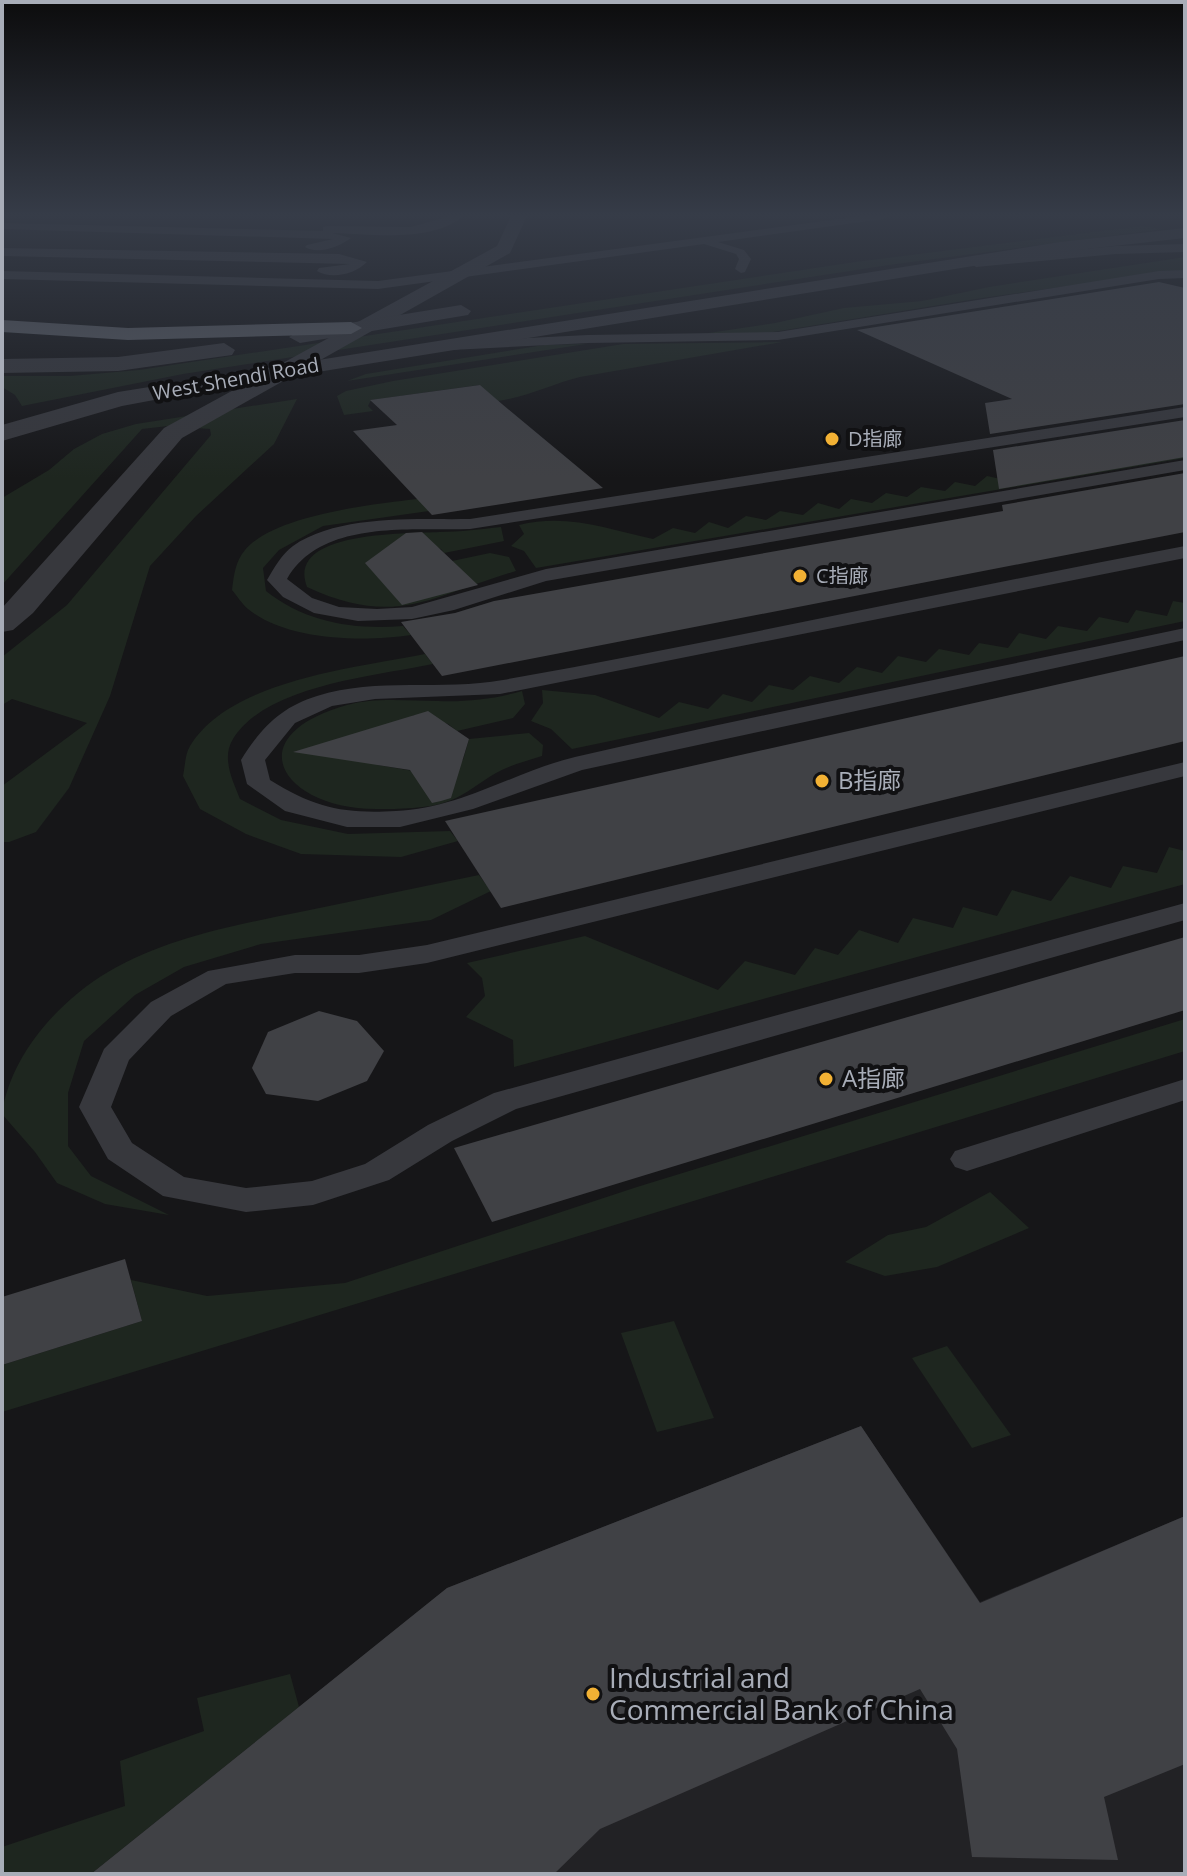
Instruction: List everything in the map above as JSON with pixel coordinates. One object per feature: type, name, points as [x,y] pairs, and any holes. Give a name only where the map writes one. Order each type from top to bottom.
[{"type":"highway","points":[[2,326],[128,334],[351,328]]},
{"type":"street","points":[[2,623],[22,607],[173,433],[406,304]]},
{"type":"street","name":"West Shendi Road","points":[[2,433],[118,399],[702,304]]},
{"type":"street","name":"West Shendi Road","points":[[2,366],[74,366],[170,359],[487,307]]},
{"type":"lane","points":[[423,348],[588,339],[778,336],[981,304]]},
{"type":"lane","points":[[1185,412],[470,524],[364,530],[302,548],[288,562],[277,580],[290,596],[325,610],[360,615],[413,613],[543,576],[1185,465]]},
{"type":"lane","points":[[1185,552],[859,613],[495,688],[347,695],[302,709],[269,732],[253,760],[259,784],[294,806],[347,819],[400,819],[464,804],[576,764],[1185,634]]},
{"type":"lane","points":[[1185,769],[427,954],[359,964],[295,964],[218,977],[161,1009],[115,1056],[95,1107],[120,1151],[175,1187],[246,1200],[313,1193],[377,1172],[440,1133],[505,1101],[1185,911]]},
{"type":"lane","points":[[967,1159],[1185,1089]]},
{"type":"shaded area","points":[[580,304],[639,304],[183,374],[22,406],[15,395],[2,387],[4,376],[70,376],[139,370]]},
{"type":"shaded area","points":[[948,304],[767,333],[695,335],[775,323],[844,308]]},
{"type":"shaded area","points":[[782,342],[580,377],[498,401],[479,385],[371,400],[368,406],[373,411],[344,415],[337,396],[346,391],[393,381],[623,344]]},
{"type":"shaded area","points":[[586,344],[347,381],[366,374],[544,345]]},
{"type":"shaded area","points":[[297,399],[274,444],[196,516],[150,566],[110,696],[69,788],[36,832],[2,842],[2,786],[87,723],[12,699],[2,705],[2,657],[67,605],[211,435],[210,429],[168,426],[142,429],[2,585],[2,498],[49,470],[74,449],[102,434],[136,424]]},
{"type":"shaded area","points":[[1185,445],[1185,458],[536,568],[524,551],[511,546],[524,534],[519,525],[537,522],[587,524],[653,539],[673,528],[695,533],[709,522],[728,528],[746,516],[766,520],[780,511],[803,515],[818,503],[839,509],[851,499],[872,503],[886,493],[907,497],[921,487],[945,491],[955,482],[975,486],[987,476],[1010,481]]},
{"type":"shaded area","points":[[450,495],[429,511],[323,526],[279,550],[263,568],[266,591],[297,610],[348,625],[403,626],[411,635],[326,637],[283,628],[264,620],[246,607],[232,590],[237,564],[245,550],[261,536],[311,517],[341,510]]},
{"type":"shaded area","points":[[501,527],[504,541],[444,553],[441,549],[415,546],[452,561],[490,553],[509,557],[516,571],[437,598],[391,607],[366,606],[307,587],[305,568],[314,555],[331,545],[378,535]]},
{"type":"shaded area","points":[[1173,601],[1185,603],[1185,621],[572,749],[551,729],[531,721],[543,703],[542,690],[595,695],[659,718],[679,702],[708,709],[723,694],[752,702],[769,685],[793,690],[810,676],[839,683],[857,667],[882,673],[898,656],[926,662],[939,649],[969,655],[979,643],[1008,648],[1019,633],[1046,639],[1058,626],[1087,631],[1099,617],[1128,623],[1136,610],[1167,616]]},
{"type":"shaded area","points":[[425,654],[433,664],[324,686],[270,706],[249,721],[233,739],[228,754],[229,769],[240,799],[281,820],[348,834],[450,831],[458,841],[401,857],[301,854],[246,834],[200,809],[183,776],[187,753],[209,724],[234,706],[296,680]]},
{"type":"shaded area","points":[[522,691],[525,704],[513,718],[457,731],[448,724],[414,715],[358,745],[378,765],[419,772],[463,760],[469,739],[529,733],[543,745],[542,756],[501,770],[449,801],[404,809],[344,806],[317,797],[297,785],[285,769],[282,752],[291,735],[312,719],[347,705],[380,700],[470,700]]},
{"type":"shaded area","points":[[1169,847],[1185,851],[1185,884],[514,1067],[513,1040],[466,1017],[485,996],[482,978],[467,963],[585,936],[718,990],[745,961],[795,975],[815,948],[838,955],[859,930],[898,943],[913,918],[953,928],[963,907],[997,916],[1012,890],[1051,901],[1070,876],[1111,888],[1123,866],[1157,873]]},
{"type":"shaded area","points":[[479,875],[491,891],[431,920],[261,944],[184,967],[135,995],[84,1041],[68,1093],[68,1146],[91,1176],[169,1215],[105,1204],[57,1183],[2,1114],[15,1071],[40,1032],[72,998],[130,960],[226,928]]},
{"type":"shaded area","points":[[1185,1019],[1185,1051],[2,1412],[2,1365],[142,1321],[131,1280],[207,1296],[345,1283],[637,1187]]},
{"type":"shaded area","points":[[990,1192],[1029,1228],[937,1267],[885,1276],[845,1262],[888,1235],[926,1227]]},
{"type":"shaded area","points":[[674,1321],[714,1418],[657,1432],[621,1333]]},
{"type":"shaded area","points":[[947,1346],[1011,1435],[972,1448],[912,1358]]},
{"type":"shaded area","points":[[861,1426],[980,1602],[1185,1516],[1185,1874],[91,1874],[447,1588]]},
{"type":"shaded area","points":[[290,1674],[299,1707],[91,1874],[2,1874],[2,1847],[125,1806],[120,1761],[204,1731],[197,1698]]},
{"type":"building","points":[[1023,304],[1185,304],[1185,404],[990,434],[985,403],[1012,399],[857,330]]},
{"type":"building","points":[[480,385],[603,488],[432,515],[353,431],[397,425],[370,400]]},
{"type":"building","points":[[1185,420],[1185,457],[999,489],[993,450]]},
{"type":"building","name":"C指廊","points":[[1185,473],[1185,532],[442,676],[401,622],[455,613],[494,601],[1003,511],[1002,505]]},
{"type":"building","points":[[422,532],[478,585],[402,605],[365,563],[406,533]]},
{"type":"building","name":"B指廊","points":[[1185,656],[1185,741],[501,908],[445,821]]},
{"type":"building","points":[[428,711],[469,739],[451,798],[432,803],[410,770],[293,752]]},
{"type":"building","name":"A指廊","points":[[1185,937],[1185,1010],[492,1222],[454,1148]]},
{"type":"building","points":[[319,1011],[357,1021],[384,1051],[367,1081],[318,1101],[266,1094],[252,1068],[268,1032]]},
{"type":"building","points":[[125,1259],[142,1321],[2,1365],[2,1297]]},
{"type":"building","points":[[861,1426],[980,1603],[1185,1516],[1185,1764],[1104,1797],[1118,1860],[972,1857],[957,1749],[920,1689],[600,1829],[554,1874],[91,1874],[447,1588]]},
{"type":"place","name":"D指廊","points":[[832,439]]},
{"type":"place","name":"C指廊","points":[[800,576]]},
{"type":"place","name":"B指廊","points":[[822,781]]},
{"type":"place","name":"A指廊","points":[[826,1079]]},
{"type":"place","name":"Industrial and Commercial Bank of China","points":[[593,1694]]}]
